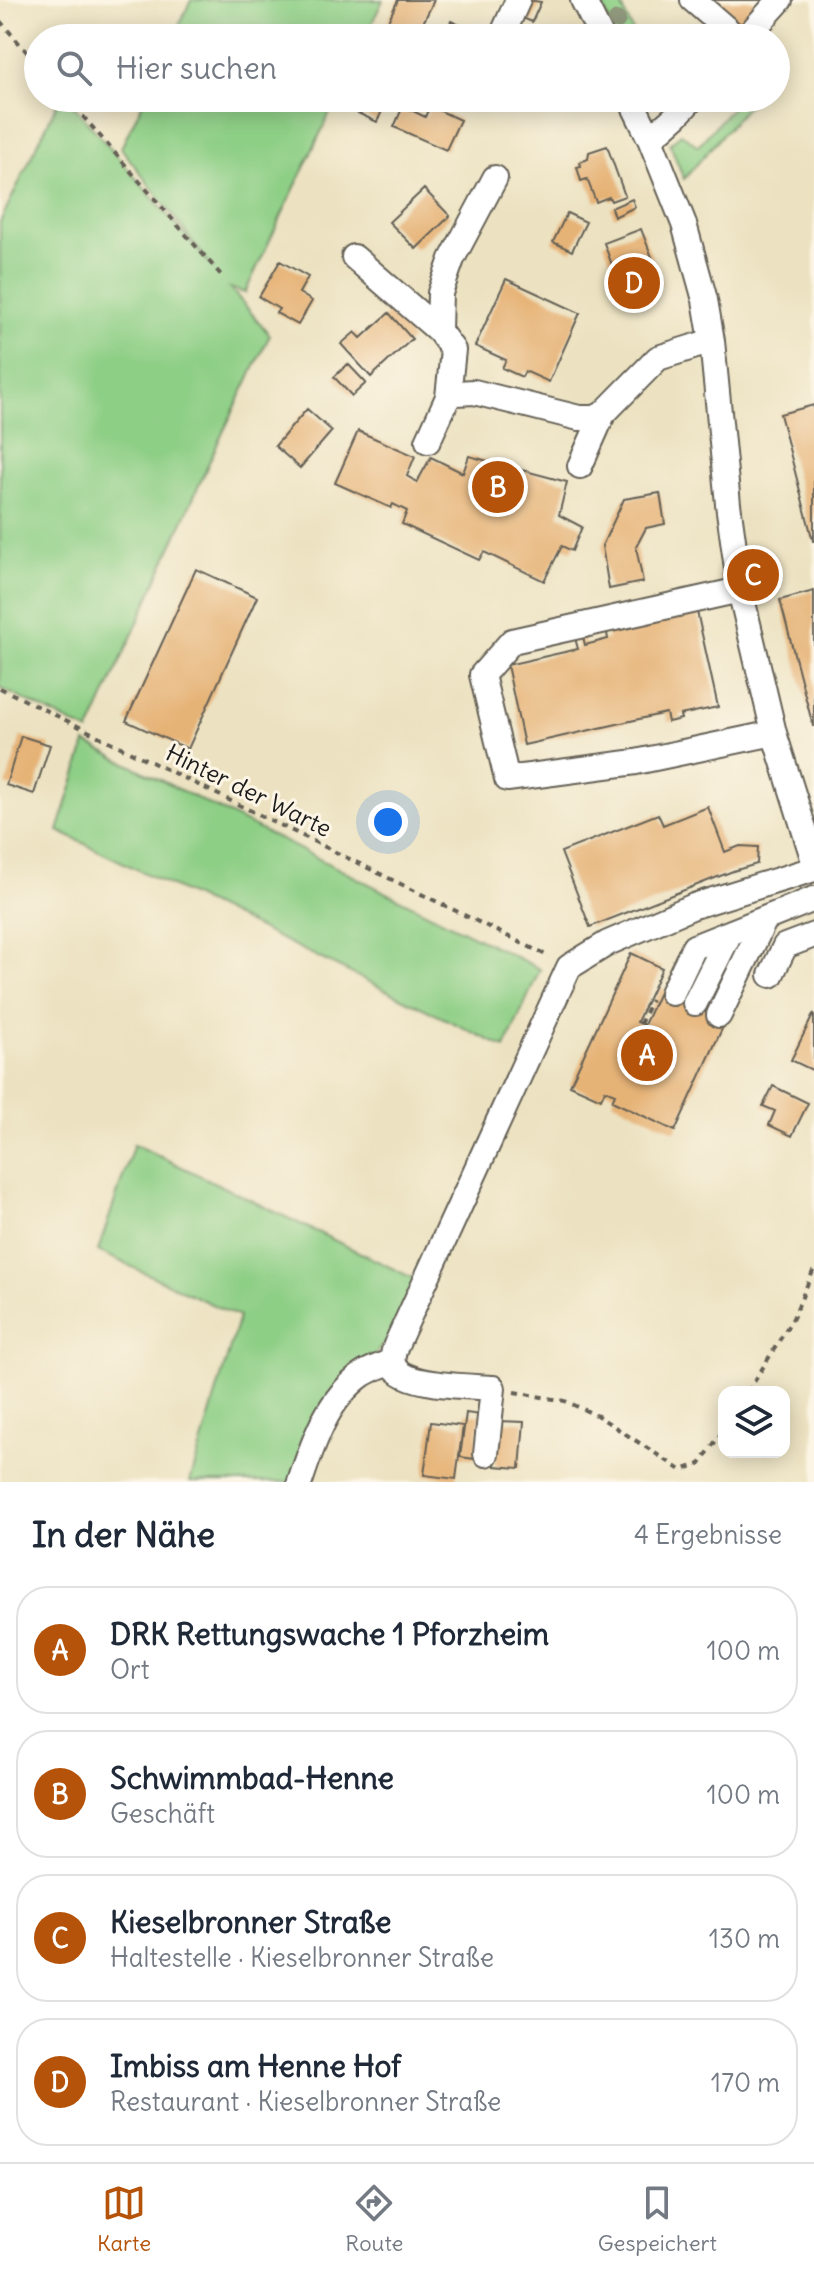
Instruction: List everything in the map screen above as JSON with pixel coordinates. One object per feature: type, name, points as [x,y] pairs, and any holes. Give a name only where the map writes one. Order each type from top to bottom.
[{"type":"street","points":[[507,24],[518,0]]},
{"type":"street","points":[[583,0],[595,24]]},
{"type":"street","points":[[693,0],[721,24]]},
{"type":"street","points":[[759,24],[780,0]]},
{"type":"street","points":[[637,112],[695,257],[712,341],[724,476],[740,590],[774,733],[814,861]]},
{"type":"street","points":[[650,139],[680,112]]},
{"type":"street","points":[[439,331],[440,293],[452,259],[495,178]]},
{"type":"street","points":[[354,257],[439,331],[453,350],[448,397],[428,441]]},
{"type":"street","points":[[448,397],[456,393],[474,392],[579,418],[595,418],[603,414],[658,358],[712,341]]},
{"type":"street","points":[[580,466],[603,414]]},
{"type":"street","points":[[740,590],[512,641],[482,675],[503,764],[507,779],[636,762],[774,733]]},
{"type":"street","points":[[486,1454],[493,1388],[416,1381],[396,1371],[392,1361],[396,1345],[569,967],[608,943],[694,906],[814,869]]},
{"type":"street","points":[[738,930],[695,1004],[738,930],[814,899]]},
{"type":"street","points":[[771,975],[785,946],[814,935]]},
{"type":"street","points":[[300,1482],[314,1439],[329,1411],[363,1374],[392,1361]]},
{"type":"path","points":[[0,21],[24,49]]},
{"type":"path","points":[[79,112],[221,275]]},
{"type":"path","name":"Hinter der Warte","points":[[0,688],[569,967]]},
{"type":"path","points":[[752,1386],[793,1318],[814,1269]]},
{"type":"path","points":[[493,1388],[565,1401],[598,1416],[681,1470],[700,1464],[718,1438]]},
{"type":"green space","points":[[191,0],[383,0],[372,24],[180,24]]},
{"type":"green space","points":[[599,0],[619,0],[630,24],[611,24]]},
{"type":"green space","points":[[53,112],[79,112],[214,269],[121,148],[138,112],[330,112],[245,293],[230,288],[270,335],[215,449],[89,732],[0,688],[0,222]]},
{"type":"green space","points":[[728,112],[742,112],[684,179],[670,144],[681,133],[698,146]]},
{"type":"green space","points":[[86,743],[540,969],[505,1048],[58,831]]},
{"type":"green space","points":[[134,1144],[419,1281],[395,1332],[368,1362],[296,1482],[190,1482],[239,1317],[98,1251]]},
{"type":"building","points":[[398,0],[434,0],[423,24],[387,24]]},
{"type":"building","points":[[528,0],[541,2],[532,22],[520,17]]},
{"type":"building","points":[[704,0],[764,0],[743,24],[733,24]]},
{"type":"building","points":[[355,112],[382,112],[377,122]]},
{"type":"building","points":[[400,112],[415,112],[425,117],[427,112],[443,112],[460,120],[446,150],[394,127]]},
{"type":"building","points":[[607,146],[625,196],[596,202],[587,179],[581,181],[577,167],[588,159],[589,152]]},
{"type":"building","points":[[424,189],[450,216],[416,249],[389,222]]},
{"type":"building","points":[[632,199],[635,207],[614,217],[611,208]]},
{"type":"building","points":[[567,213],[586,222],[572,251],[553,242]]},
{"type":"building","points":[[641,229],[662,283],[624,298],[604,243]]},
{"type":"building","points":[[280,261],[308,277],[299,293],[312,301],[298,325],[276,313],[279,309],[259,297]]},
{"type":"building","points":[[506,279],[580,313],[549,382],[525,371],[522,377],[502,368],[506,360],[475,346]]},
{"type":"building","points":[[389,313],[412,339],[371,377],[341,344],[355,332],[361,338]]},
{"type":"building","points":[[348,364],[366,383],[352,396],[334,377]]},
{"type":"building","points":[[814,405],[814,541],[813,541],[780,414]]},
{"type":"building","points":[[307,409],[332,431],[300,468],[275,446]]},
{"type":"building","points":[[358,431],[415,456],[407,476],[417,482],[431,457],[463,473],[469,456],[567,482],[559,515],[582,527],[572,551],[562,546],[544,581],[484,552],[479,560],[402,524],[407,511],[393,504],[391,508],[335,483]]},
{"type":"building","points":[[660,493],[665,524],[646,528],[636,547],[643,582],[609,589],[602,546],[624,499]]},
{"type":"building","points":[[196,569],[257,597],[188,749],[126,721]]},
{"type":"building","points":[[814,591],[814,726],[813,726],[780,600]]},
{"type":"building","points":[[696,607],[718,707],[680,715],[681,719],[668,722],[666,713],[524,745],[507,665],[578,649],[574,634],[582,632],[585,645],[608,639],[606,627]]},
{"type":"building","points":[[21,736],[50,745],[34,794],[6,785]]},
{"type":"building","points":[[708,807],[725,852],[740,846],[758,847],[757,864],[590,927],[561,852],[658,814],[663,825]]},
{"type":"building","points":[[631,953],[662,968],[637,1022],[644,1025],[661,988],[727,1018],[675,1131],[612,1101],[615,1094],[605,1090],[601,1099],[570,1085]]},
{"type":"building","points":[[814,1013],[814,1071],[791,1060]]},
{"type":"building","points":[[773,1086],[808,1103],[792,1136],[769,1125],[775,1111],[763,1106]]},
{"type":"building","points":[[466,1413],[480,1415],[475,1459],[460,1457]]},
{"type":"building","points":[[498,1421],[524,1422],[520,1468],[495,1466]]},
{"type":"building","points":[[431,1422],[463,1426],[456,1479],[424,1475]]},
{"type":"place","name":"Imbiss am Henne Hof","points":[[634,283]]},
{"type":"place","name":"Schwimmbad-Henne","points":[[498,487]]},
{"type":"place","name":"Kieselbronner Straße","points":[[753,575]]},
{"type":"place","name":"DRK Rettungswache 1 Pforzheim","points":[[647,1055]]}]
